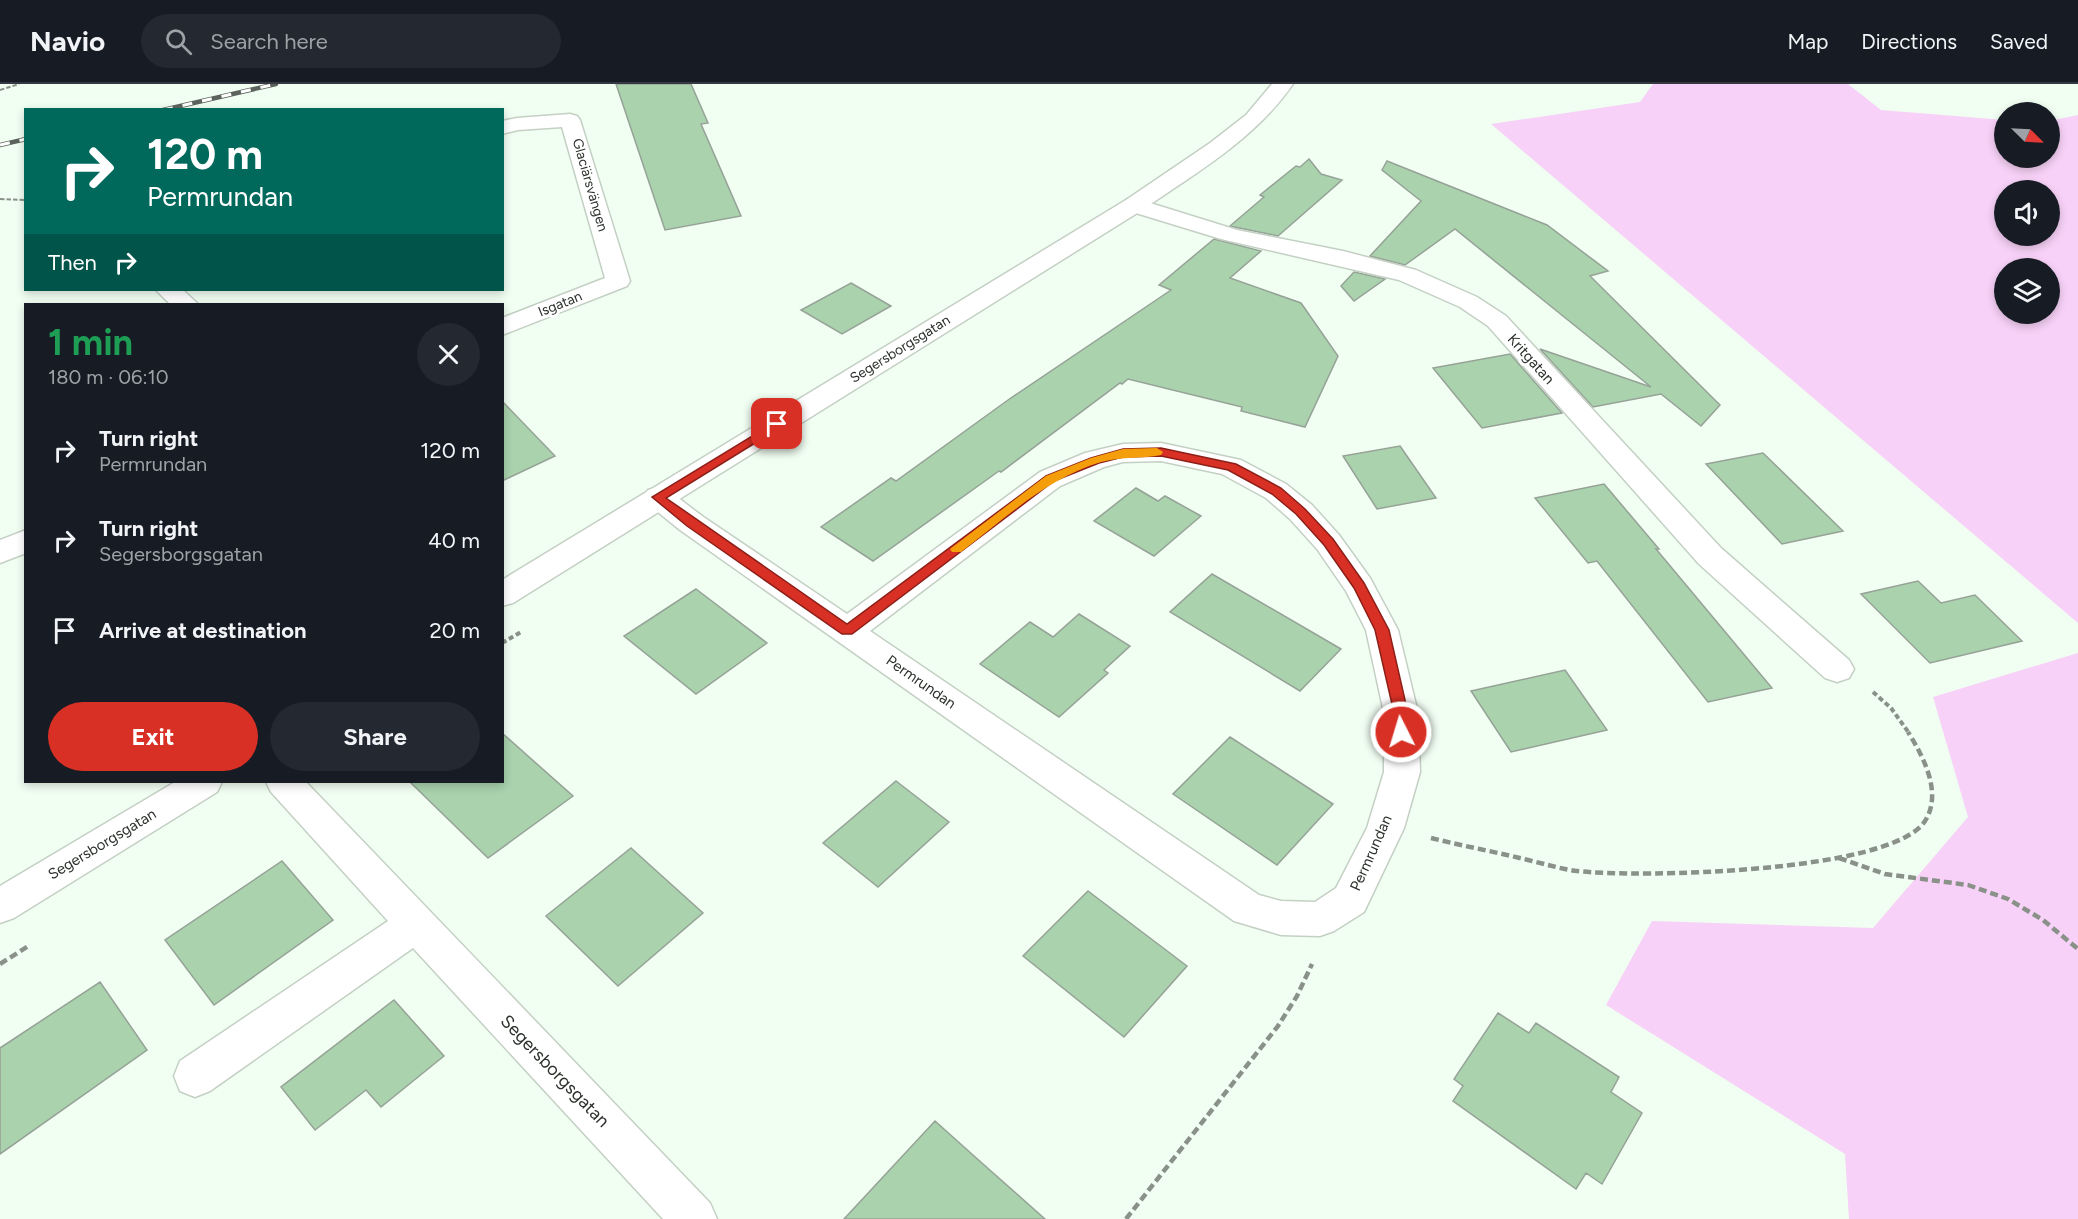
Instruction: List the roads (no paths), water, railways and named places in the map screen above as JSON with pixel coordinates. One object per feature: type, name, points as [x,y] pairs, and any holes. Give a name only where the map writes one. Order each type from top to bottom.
[{"type":"street","name":"Segersborgsgatan","points":[[504,594],[1134,205],[1218,148],[1253,119],[1283,84]]},
{"type":"street","name":"Glaciärsvängen","points":[[504,127],[517,124],[570,120],[618,281]]},
{"type":"street","name":"Kritgatan","points":[[1134,205],[1244,238],[1399,271],[1444,289],[1479,307],[1497,321],[1710,556],[1837,669]]},
{"type":"street","name":"Isgatan","points":[[504,326],[618,281]]},
{"type":"street","points":[[169,291],[184,303]]},
{"type":"street","name":"Permrundan","points":[[658,497],[691,523],[1248,909],[1281,918],[1320,919],[1350,900],[1385,828],[1402,772],[1401,713],[1382,630],[1353,578],[1328,542],[1301,512],[1276,491],[1231,467],[1161,452],[1123,453],[1095,460],[1050,479],[847,631]]},
{"type":"street","points":[[0,552],[24,541]]},
{"type":"street","name":"Segersborgsgatan","points":[[0,906],[202,783]]},
{"type":"street","name":"Segersborgsgatan","points":[[285,783],[415,925],[694,1219]]},
{"type":"street","points":[[195,1076],[415,925]]},
{"type":"railway","points":[[172,108],[276,84]]},
{"type":"railway","points":[[0,145],[24,139]]}]
